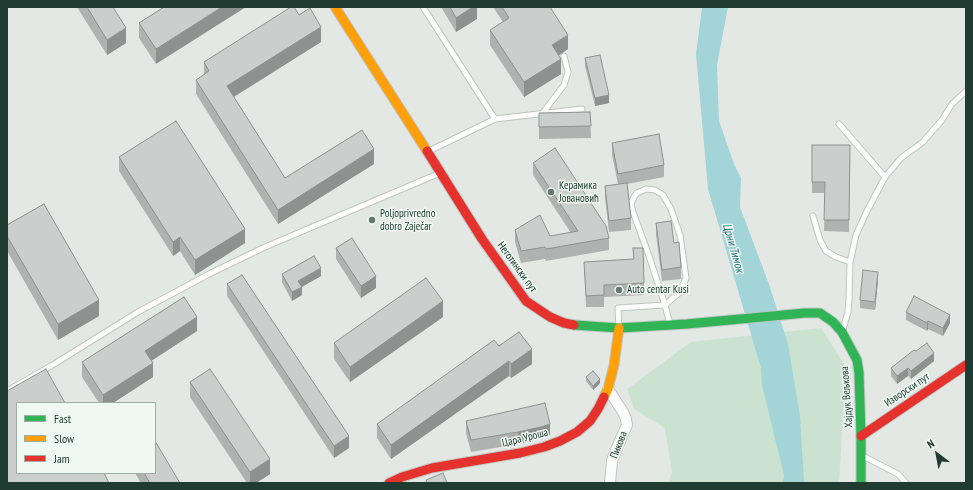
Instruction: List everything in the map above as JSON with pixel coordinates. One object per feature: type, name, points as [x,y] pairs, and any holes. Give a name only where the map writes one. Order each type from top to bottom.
[{"type":"street","name":"Неготински пут","points":[[335,7],[482,239],[526,301],[550,317],[576,326],[619,328],[687,324],[805,313]]},
{"type":"street","name":"Хајдук Вељкова","points":[[805,313],[820,313],[827,317],[842,332],[857,360],[859,373],[861,483]]},
{"type":"street","name":"Цара Уроша","points":[[389,483],[402,477],[432,468],[520,453],[544,447],[577,432],[590,421],[608,389],[614,365],[619,328]]},
{"type":"street","name":"Изворски пут","points":[[861,436],[966,365]]},
{"type":"street","name":"Пикова","points":[[608,389],[626,419],[627,425],[612,461],[610,483]]},
{"type":"lane","points":[[423,7],[495,119]]},
{"type":"lane","points":[[542,114],[564,85],[568,72],[564,56]]},
{"type":"lane","points":[[842,332],[849,306],[850,262],[856,235],[866,211],[884,177],[901,158],[923,142],[942,120],[952,104],[966,91]]},
{"type":"lane","points":[[428,152],[495,119],[582,109]]},
{"type":"lane","points":[[839,124],[884,177]]},
{"type":"lane","points":[[7,391],[51,366],[138,312],[210,273],[265,247],[441,173]]},
{"type":"lane","points":[[619,328],[618,308],[665,305],[680,292],[686,278],[680,235],[671,209],[663,195],[655,190],[646,189],[637,193],[631,204],[665,305],[670,325]]},
{"type":"lane","points":[[813,216],[820,240],[826,251],[836,257],[850,262]]},
{"type":"lane","points":[[861,456],[898,474],[906,483]]},
{"type":"green space","points":[[821,328],[846,367],[839,483],[668,483],[672,473],[665,428],[634,409],[627,389],[691,342]]},
{"type":"water","name":"Црни Тимок","points":[[702,7],[728,7],[717,65],[719,121],[734,164],[741,178],[740,207],[770,287],[788,344],[800,416],[804,483],[783,483],[784,475],[762,385],[761,368],[708,189],[696,54]]},
{"type":"building","points":[[87,7],[113,7],[126,28],[107,40]]},
{"type":"building","points":[[164,7],[222,7],[156,49],[139,23]]},
{"type":"building","points":[[291,7],[294,7],[299,15],[310,8],[321,27],[227,86],[285,178],[362,130],[374,149],[278,210],[196,80],[209,71],[204,62]]},
{"type":"building","points":[[450,7],[473,7],[456,18]]},
{"type":"building","points":[[502,7],[550,7],[568,35],[552,45],[561,59],[524,82],[490,30],[509,18]]},
{"type":"building","points":[[600,55],[609,95],[595,98],[585,58]]},
{"type":"building","points":[[590,112],[591,126],[539,127],[539,113]]},
{"type":"building","points":[[176,121],[245,229],[195,260],[180,237],[173,242],[119,157]]},
{"type":"building","points":[[659,134],[664,165],[618,174],[612,143]]},
{"type":"building","points":[[812,145],[850,145],[849,220],[824,220],[825,182],[812,182]]},
{"type":"building","points":[[555,148],[606,226],[609,238],[546,249],[545,247],[521,251],[515,230],[540,215],[550,236],[578,231],[533,163]]},
{"type":"building","points":[[627,183],[631,218],[609,221],[605,186]]},
{"type":"building","points":[[44,204],[99,300],[58,324],[7,236],[7,225]]},
{"type":"building","points":[[671,221],[674,243],[679,242],[681,267],[662,270],[656,223]]},
{"type":"building","points":[[352,238],[376,276],[361,286],[336,248]]},
{"type":"building","points":[[633,248],[643,248],[644,283],[604,285],[604,295],[586,296],[584,262],[634,259]]},
{"type":"building","points":[[314,256],[321,268],[298,281],[302,287],[292,292],[282,274]]},
{"type":"building","points":[[863,270],[878,272],[875,302],[860,300]]},
{"type":"building","points":[[242,275],[349,436],[334,446],[227,284]]},
{"type":"building","points":[[426,278],[443,301],[350,367],[334,343]]},
{"type":"building","points":[[914,296],[950,315],[943,328],[928,321],[927,323],[906,312]]},
{"type":"building","points":[[184,297],[197,317],[145,351],[153,363],[103,395],[82,362]]},
{"type":"building","points":[[519,332],[532,349],[511,364],[509,361],[391,445],[377,424],[494,340],[499,346]]},
{"type":"building","points":[[927,343],[934,353],[911,371],[908,368],[897,376],[891,368],[914,350],[916,351]]},
{"type":"building","points":[[46,369],[64,402],[16,402],[16,474],[104,474],[109,483],[7,483],[7,391]]},
{"type":"building","points":[[210,369],[270,459],[250,472],[190,382]]},
{"type":"building","points":[[593,371],[600,379],[593,386],[586,377]]},
{"type":"building","points":[[545,403],[550,424],[518,432],[471,440],[466,421]]},
{"type":"building","points":[[156,443],[180,483],[150,483],[145,474],[156,474]]},
{"type":"building","points":[[443,473],[447,483],[427,483],[426,480]]},
{"type":"traffic: fast","points":[[574,325],[619,328],[820,313],[833,322],[842,332],[857,360],[859,373],[861,483]]},
{"type":"traffic: slow","points":[[335,7],[427,151]]},
{"type":"traffic: slow","points":[[604,397],[608,389],[614,365],[619,328]]},
{"type":"traffic: jam","points":[[427,151],[482,239],[526,301],[550,317],[564,323],[574,325]]},
{"type":"traffic: jam","points":[[861,436],[966,365]]},
{"type":"traffic: jam","points":[[389,483],[402,477],[432,468],[520,453],[560,441],[577,432],[590,421],[604,397]]},
{"type":"place","name":"Керамика Јовановић","points":[[551,192]]},
{"type":"place","name":"Poljoprivredno dobro Zaječar","points":[[372,220]]},
{"type":"place","name":"Auto centar Kusi","points":[[619,290]]}]
